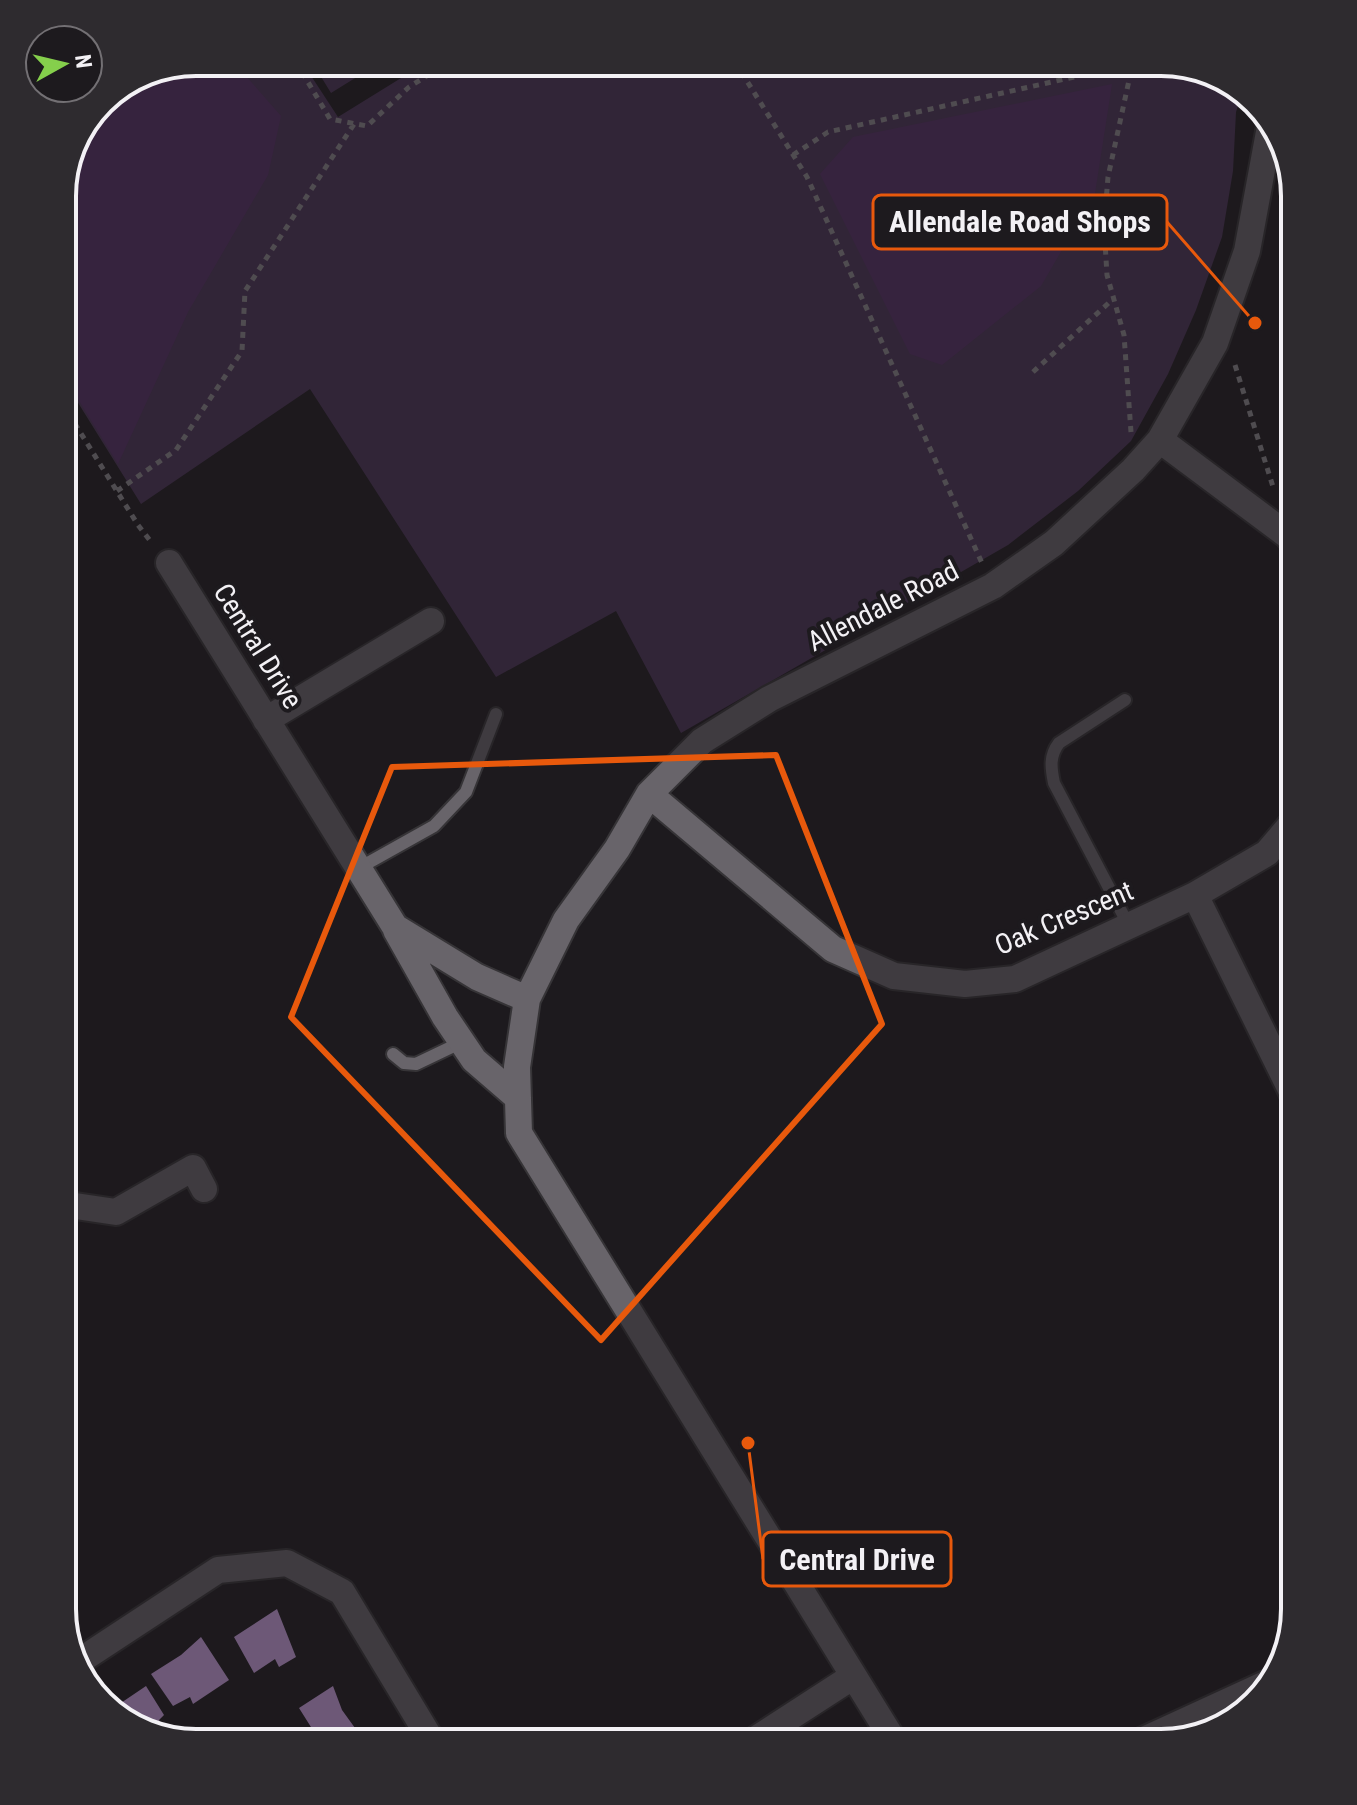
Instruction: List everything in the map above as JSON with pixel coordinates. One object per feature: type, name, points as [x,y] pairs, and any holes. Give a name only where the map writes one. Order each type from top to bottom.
[{"type":"street","name":"Allendale Road","points":[[852,1677],[519,1133],[517,1067],[527,999],[566,920],[617,849],[649,794],[702,741],[769,699],[993,586],[1054,543],[1133,470],[1160,440],[1215,343],[1247,251],[1267,140]]},
{"type":"street","points":[[1160,440],[1281,532]]},
{"type":"street","name":"Central Drive","points":[[169,563],[395,927],[445,1017],[474,1060],[518,1098]]},
{"type":"street","points":[[266,720],[431,621]]},
{"type":"street","name":"Oak Crescent","points":[[649,794],[833,949],[894,976],[965,984],[1015,979],[1129,926],[1195,895],[1267,853],[1281,836]]},
{"type":"street","points":[[1195,895],[1281,1070]]},
{"type":"street","name":"Central Drive","points":[[395,927],[477,977],[527,999]]},
{"type":"street","points":[[76,1206],[116,1212],[193,1168],[204,1189]]},
{"type":"street","points":[[86,1657],[218,1570],[287,1563],[342,1592],[425,1729]]},
{"type":"street","points":[[772,1729],[852,1677],[886,1729]]},
{"type":"street","points":[[1169,1728],[1247,1692]]},
{"type":"lane","points":[[1125,700],[1059,743],[1053,751],[1051,765],[1054,783],[1129,926]]},
{"type":"lane","points":[[359,868],[434,826],[466,792],[496,714]]},
{"type":"lane","points":[[393,1054],[404,1063],[416,1064],[462,1042]]},
{"type":"path","points":[[304,76],[330,119],[367,126],[409,87],[427,76]]},
{"type":"path","points":[[744,76],[807,177],[993,586]]},
{"type":"path","points":[[793,156],[828,132],[1079,76]]},
{"type":"path","points":[[1130,76],[1108,177],[1105,214],[1107,275],[1124,335],[1133,470]]},
{"type":"path","points":[[117,491],[176,450],[242,351],[245,291],[354,124]]},
{"type":"path","points":[[1033,372],[1113,299]]},
{"type":"path","points":[[1222,322],[1281,508]]},
{"type":"path","points":[[76,425],[138,525],[169,563]]},
{"type":"highlighted area","points":[[776,755],[882,1024],[601,1340],[291,1017],[392,767]]},
{"type":"shaded area","points":[[246,76],[281,116],[268,175],[188,312],[118,464],[76,396],[76,189],[80,165],[96,130],[111,111],[150,85],[173,78]]},
{"type":"shaded area","points":[[311,76],[338,117],[404,76],[1168,76],[1207,85],[1238,105],[1233,171],[1222,237],[1196,310],[1168,374],[1131,441],[1078,491],[1008,545],[681,733],[616,611],[496,677],[310,389],[141,504],[76,400],[76,189],[80,165],[96,130],[111,111],[130,96],[150,85],[173,78]]},
{"type":"shaded area","points":[[321,76],[358,76],[331,93]]},
{"type":"shaded area","points":[[1112,84],[1095,193],[1041,286],[942,365],[910,354],[820,174],[853,137]]},
{"type":"building","points":[[277,1609],[296,1657],[279,1667],[275,1659],[254,1673],[234,1637]]},
{"type":"building","points":[[201,1637],[229,1680],[193,1704],[190,1697],[173,1706],[151,1674],[181,1655]]},
{"type":"building","points":[[146,1686],[164,1715],[159,1720],[161,1724],[136,1713],[121,1703]]},
{"type":"building","points":[[333,1686],[342,1710],[355,1728],[312,1729],[299,1708]]},
{"type":"place","name":"Allendale Road Shops","points":[[1255,323]]},
{"type":"place","name":"Central Drive","points":[[748,1443]]}]
